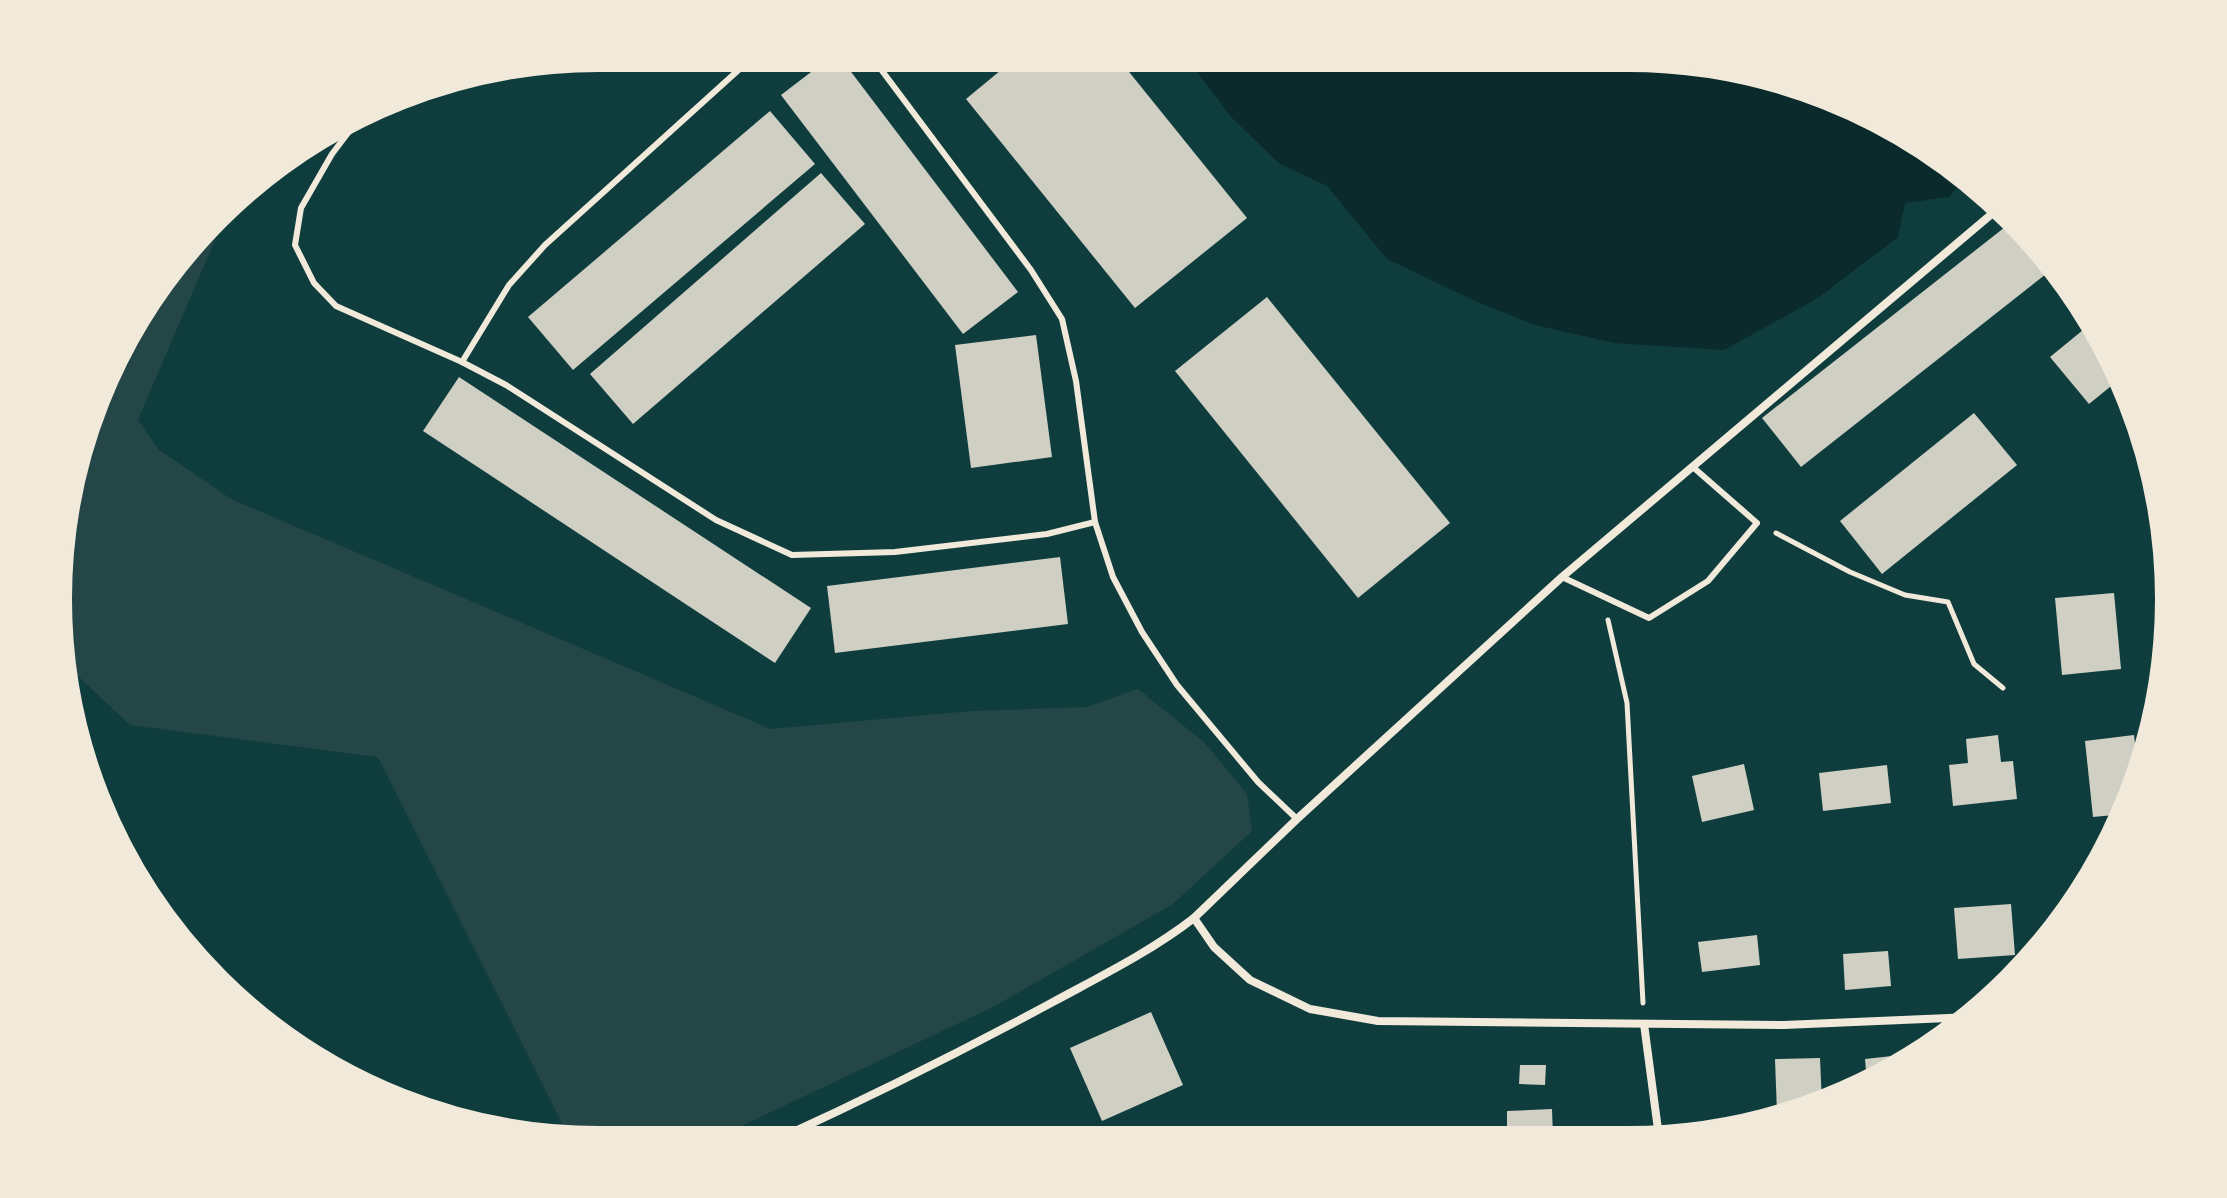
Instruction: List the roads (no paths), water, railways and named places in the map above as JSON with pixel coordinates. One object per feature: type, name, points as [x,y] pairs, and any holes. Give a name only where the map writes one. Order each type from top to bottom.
[{"type":"street","points":[[803,1128],[966,1049],[1162,943],[1194,918],[1297,819],[1562,577],[1991,215]]},
{"type":"street","points":[[1194,918],[1214,947],[1250,980],[1310,1009],[1378,1021],[1784,1025],[1951,1018]]},
{"type":"street","points":[[1644,1024],[1658,1127]]},
{"type":"lane","points":[[462,362],[509,285],[545,245],[739,70]]},
{"type":"lane","points":[[881,70],[1031,270],[1062,319],[1076,381],[1095,522],[1113,577],[1142,632],[1177,685],[1258,782],[1297,819]]},
{"type":"lane","points":[[347,134],[301,208],[295,245],[314,283],[336,306],[506,385],[716,520],[792,555],[895,552],[1047,534],[1095,522]]},
{"type":"lane","points":[[1562,577],[1649,618],[1708,581],[1757,523],[1694,468]]}]
